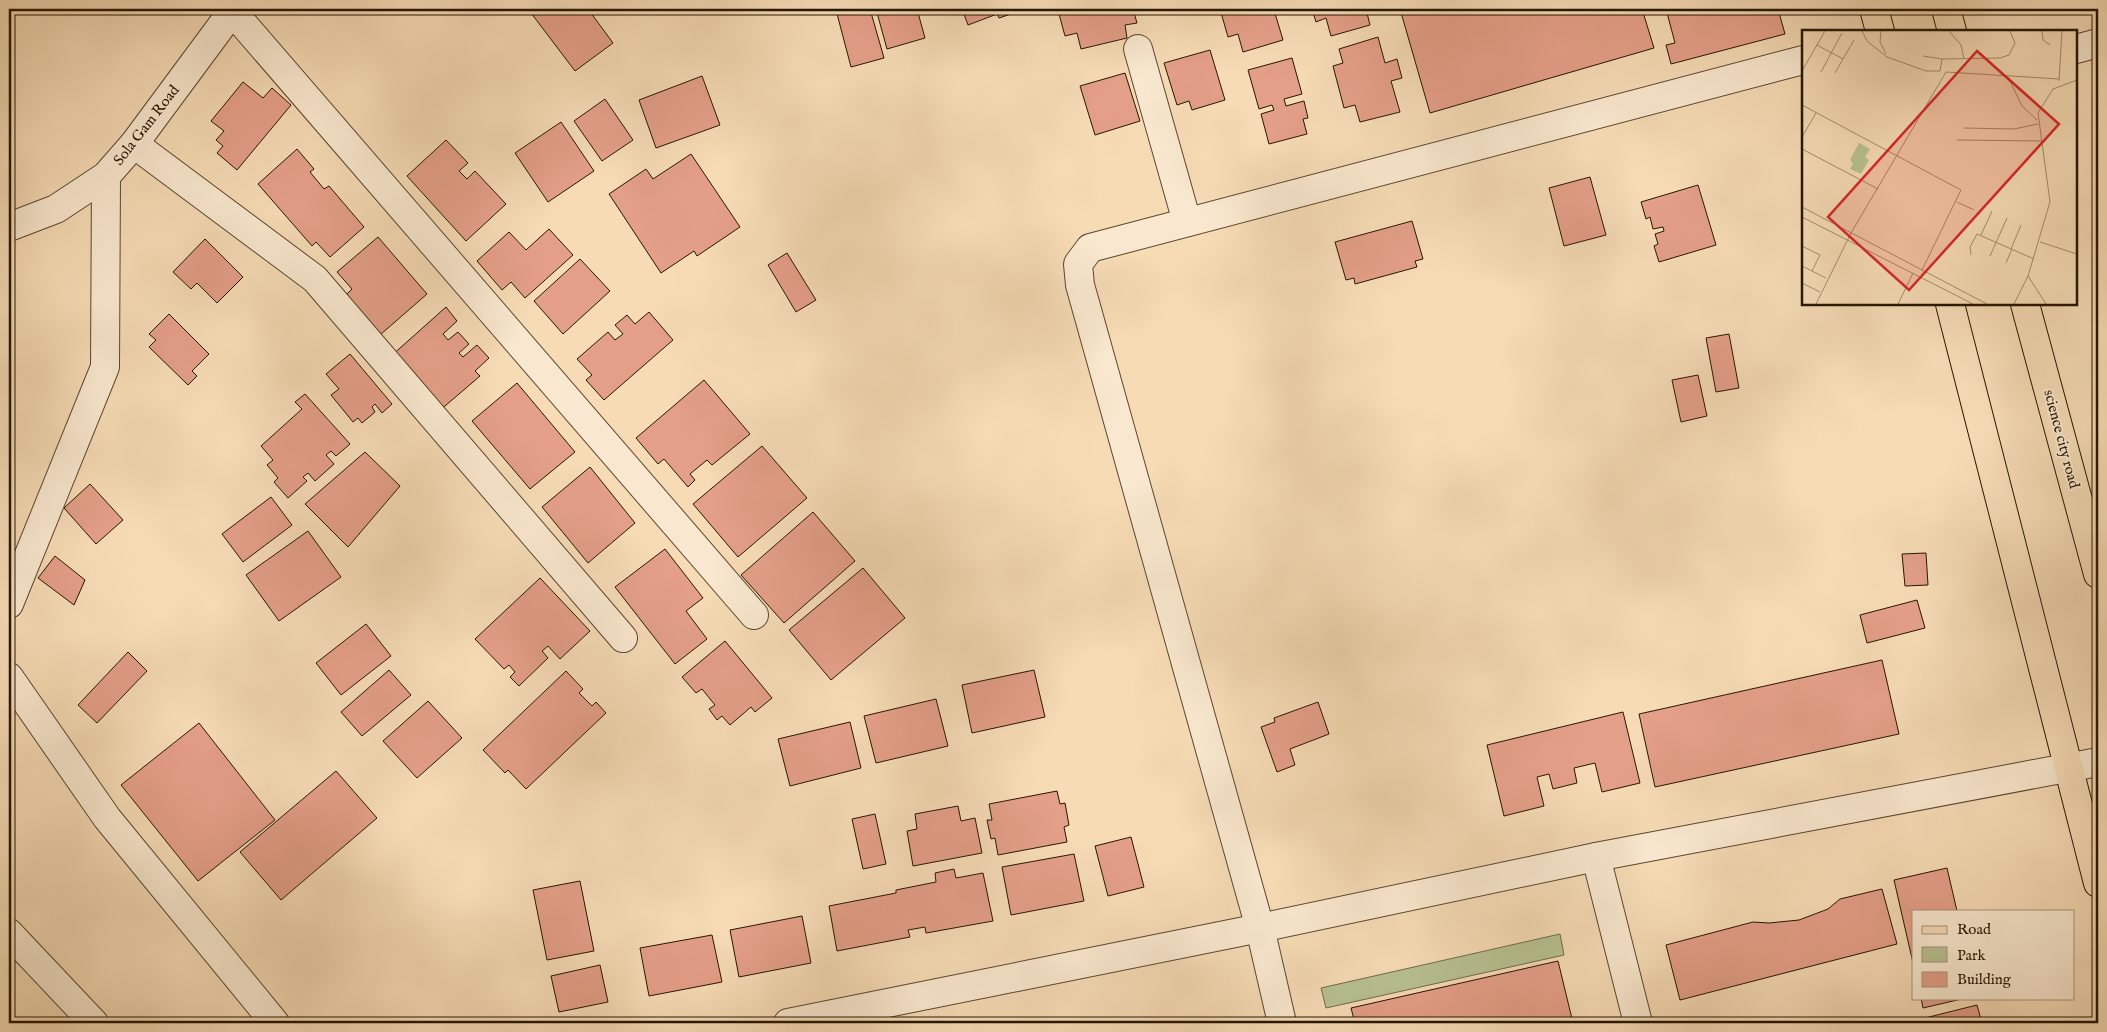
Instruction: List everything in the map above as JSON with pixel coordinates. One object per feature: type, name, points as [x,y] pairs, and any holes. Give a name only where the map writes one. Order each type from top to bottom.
[{"type":"main road","points":[[1874,9],[1880,30]]},
{"type":"main road","points":[[1946,9],[1952,30]]},
{"type":"main road","points":[[1950,305],[2098,883]]},
{"type":"main road","name":"science city road","points":[[2025,305],[2098,574]]},
{"type":"street","name":"Sola Gam Road","points":[[9,227],[56,209],[106,176],[134,144],[233,10]]},
{"type":"street","points":[[233,10],[754,615]]},
{"type":"street","points":[[2077,49],[2098,42]]},
{"type":"street","points":[[1138,49],[1188,222]]},
{"type":"street","points":[[1282,1023],[1260,928],[1083,295],[1078,264],[1090,248],[1802,60]]},
{"type":"street","points":[[134,144],[315,279],[623,638]]},
{"type":"street","points":[[9,604],[105,367],[106,176]]},
{"type":"street","points":[[9,678],[107,818],[276,1023]]},
{"type":"street","points":[[788,1023],[1260,928],[1596,857],[2098,762]]},
{"type":"street","points":[[1596,857],[1638,1023]]},
{"type":"street","points":[[9,933],[94,1023]]},
{"type":"green space","points":[[1560,934],[1564,955],[1326,1008],[1321,988]]},
{"type":"building","points":[[528,9],[588,9],[613,43],[575,71]]},
{"type":"building","points":[[870,9],[884,58],[851,67],[836,10]]},
{"type":"building","points":[[876,9],[917,9],[925,38],[887,49]]},
{"type":"building","points":[[962,9],[1026,9],[999,18],[997,14],[968,25]]},
{"type":"building","points":[[1082,9],[1133,9],[1137,23],[1125,25],[1127,38],[1081,49],[1077,33],[1065,36],[1059,14]]},
{"type":"building","points":[[1220,9],[1278,9],[1274,10],[1283,40],[1243,52],[1238,34],[1228,37]]},
{"type":"building","points":[[1312,9],[1366,9],[1370,25],[1331,36],[1326,18],[1316,22]]},
{"type":"building","points":[[1400,9],[1642,9],[1654,48],[1430,113]]},
{"type":"building","points":[[1666,9],[1778,9],[1785,34],[1671,64],[1666,45],[1675,43]]},
{"type":"building","points":[[1378,37],[1385,63],[1397,59],[1402,78],[1391,81],[1400,112],[1360,122],[1355,105],[1344,108],[1333,66],[1343,63],[1339,49]]},
{"type":"building","points":[[1210,50],[1225,100],[1192,110],[1189,101],[1177,105],[1164,63]]},
{"type":"building","points":[[1292,58],[1302,94],[1284,99],[1286,106],[1304,101],[1308,118],[1303,119],[1307,134],[1269,144],[1261,114],[1274,110],[1272,105],[1259,109],[1248,70]]},
{"type":"building","points":[[1125,73],[1140,121],[1095,135],[1080,86]]},
{"type":"building","points":[[702,76],[720,125],[656,148],[639,100]]},
{"type":"building","points":[[243,82],[263,98],[272,88],[291,105],[237,170],[217,153],[223,146],[216,140],[224,131],[211,121]]},
{"type":"building","points":[[605,99],[633,140],[602,161],[574,121]]},
{"type":"building","points":[[561,122],[594,171],[548,202],[515,153]]},
{"type":"building","points":[[446,140],[468,163],[459,171],[467,179],[475,171],[506,204],[466,241],[407,176]]},
{"type":"building","points":[[297,149],[314,169],[310,172],[324,189],[329,186],[364,227],[330,257],[316,242],[312,246],[258,184]]},
{"type":"building","points":[[691,154],[740,227],[697,256],[694,251],[661,273],[609,194],[646,169],[653,179]]},
{"type":"building","points":[[1590,177],[1606,235],[1564,246],[1549,188]]},
{"type":"building","points":[[1698,185],[1716,245],[1659,262],[1654,246],[1658,244],[1655,234],[1664,231],[1663,227],[1653,229],[1650,217],[1646,219],[1641,202]]},
{"type":"building","points":[[1412,221],[1423,259],[1415,261],[1417,267],[1355,284],[1354,278],[1346,280],[1335,242]]},
{"type":"building","points":[[549,229],[573,255],[525,298],[511,282],[502,290],[477,261],[509,232],[526,250]]},
{"type":"building","points":[[378,237],[427,294],[380,335],[346,295],[352,289],[337,272]]},
{"type":"building","points":[[205,239],[243,277],[217,303],[197,283],[191,289],[173,272]]},
{"type":"building","points":[[787,253],[816,300],[796,312],[768,265]]},
{"type":"building","points":[[580,259],[610,291],[563,334],[534,301]]},
{"type":"building","points":[[446,307],[457,321],[443,334],[448,340],[458,332],[469,344],[459,353],[463,357],[477,345],[489,358],[475,371],[480,376],[438,412],[423,394],[428,389],[409,367],[403,372],[390,357]]},
{"type":"building","points":[[649,312],[673,340],[604,400],[586,380],[592,375],[577,359],[608,332],[615,340],[623,334],[615,325],[627,315],[635,324]]},
{"type":"building","points":[[169,314],[209,354],[192,371],[197,376],[188,385],[149,347],[156,340],[149,334]]},
{"type":"building","points":[[1729,334],[1739,388],[1716,392],[1706,338]]},
{"type":"building","points":[[350,354],[392,404],[382,413],[375,404],[372,407],[375,412],[362,423],[358,418],[353,422],[331,395],[339,389],[326,374]]},
{"type":"building","points":[[1698,375],[1707,416],[1681,422],[1672,380]]},
{"type":"building","points":[[704,380],[750,434],[712,465],[707,460],[690,474],[695,480],[688,487],[664,459],[658,464],[636,438]]},
{"type":"building","points":[[517,383],[575,452],[530,489],[472,421]]},
{"type":"building","points":[[305,394],[350,444],[336,456],[331,451],[326,455],[334,464],[315,481],[308,473],[303,477],[307,481],[288,498],[274,482],[278,478],[267,465],[273,460],[261,446],[302,409],[295,402]]},
{"type":"building","points":[[762,446],[807,498],[738,557],[693,504]]},
{"type":"building","points":[[365,452],[400,486],[348,547],[305,504]]},
{"type":"building","points":[[590,467],[635,523],[588,563],[542,507]]},
{"type":"building","points":[[90,484],[123,520],[96,544],[64,508]]},
{"type":"building","points":[[271,497],[292,525],[243,562],[222,534]]},
{"type":"building","points":[[813,512],[855,561],[784,623],[741,575]]},
{"type":"building","points":[[308,531],[341,577],[279,621],[246,575]]},
{"type":"building","points":[[665,549],[703,598],[686,611],[707,639],[675,664],[615,587]]},
{"type":"building","points":[[1926,553],[1928,585],[1905,586],[1902,554]]},
{"type":"building","points":[[55,556],[85,580],[74,605],[38,578]]},
{"type":"building","points":[[863,568],[905,618],[831,680],[789,630]]},
{"type":"building","points":[[540,578],[590,631],[560,659],[548,646],[542,651],[548,658],[519,686],[510,677],[515,672],[509,665],[504,669],[475,639]]},
{"type":"building","points":[[1917,600],[1925,628],[1867,643],[1860,615]]},
{"type":"building","points":[[366,624],[391,656],[341,695],[316,663]]},
{"type":"building","points":[[725,641],[772,698],[755,712],[751,707],[730,725],[722,716],[717,720],[709,709],[715,705],[702,689],[696,693],[682,677]]},
{"type":"building","points":[[128,652],[147,671],[97,723],[78,705]]},
{"type":"building","points":[[1882,660],[1899,734],[1655,787],[1639,714]]},
{"type":"building","points":[[389,670],[411,695],[362,736],[341,712]]},
{"type":"building","points":[[1034,670],[1045,717],[972,733],[962,685]]},
{"type":"building","points":[[566,671],[583,689],[579,693],[592,706],[596,702],[606,713],[526,789],[508,770],[505,773],[483,750]]},
{"type":"building","points":[[936,699],[948,746],[876,763],[864,716]]},
{"type":"building","points":[[428,701],[462,738],[417,778],[383,741]]},
{"type":"building","points":[[1318,702],[1329,734],[1290,749],[1295,765],[1277,772],[1261,727],[1275,722],[1274,718]]},
{"type":"building","points":[[1623,712],[1640,783],[1602,792],[1595,763],[1574,768],[1577,783],[1553,789],[1549,774],[1537,777],[1544,806],[1504,816],[1487,745]]},
{"type":"building","points":[[850,722],[861,768],[790,786],[778,739]]},
{"type":"building","points":[[199,723],[275,820],[198,881],[121,785]]},
{"type":"building","points":[[336,771],[377,818],[281,900],[240,852]]},
{"type":"building","points":[[1057,791],[1060,804],[1065,803],[1069,825],[1064,827],[1067,842],[998,855],[995,838],[991,839],[987,820],[992,820],[989,804]]},
{"type":"building","points":[[958,806],[961,821],[975,818],[982,853],[913,866],[907,831],[917,829],[915,814]]},
{"type":"building","points":[[875,814],[886,864],[863,869],[852,819]]},
{"type":"building","points":[[1131,837],[1144,887],[1108,896],[1095,846]]},
{"type":"building","points":[[1074,854],[1084,901],[1011,915],[1002,867]]},
{"type":"building","points":[[1947,868],[1957,910],[1912,910],[1912,959],[1894,880]]},
{"type":"building","points":[[954,869],[956,878],[983,873],[993,921],[926,933],[925,927],[908,930],[910,937],[837,951],[829,906],[896,893],[896,890],[936,882],[935,873]]},
{"type":"building","points":[[580,881],[594,951],[547,960],[533,890]]},
{"type":"building","points":[[1882,889],[1897,944],[1680,1000],[1666,945],[1753,922],[1769,923],[1799,920],[1828,909],[1840,899]]},
{"type":"building","points":[[802,916],[811,963],[739,977],[730,930]]},
{"type":"building","points":[[712,935],[722,982],[649,996],[640,948]]},
{"type":"building","points":[[1558,961],[1573,1023],[1355,1023],[1351,1008]]},
{"type":"building","points":[[600,965],[608,1002],[559,1012],[551,976]]},
{"type":"building","points":[[1921,1000],[1957,1000],[1923,1008]]},
{"type":"building","points":[[1977,1005],[1982,1023],[1922,1023],[1921,1019]]}]
